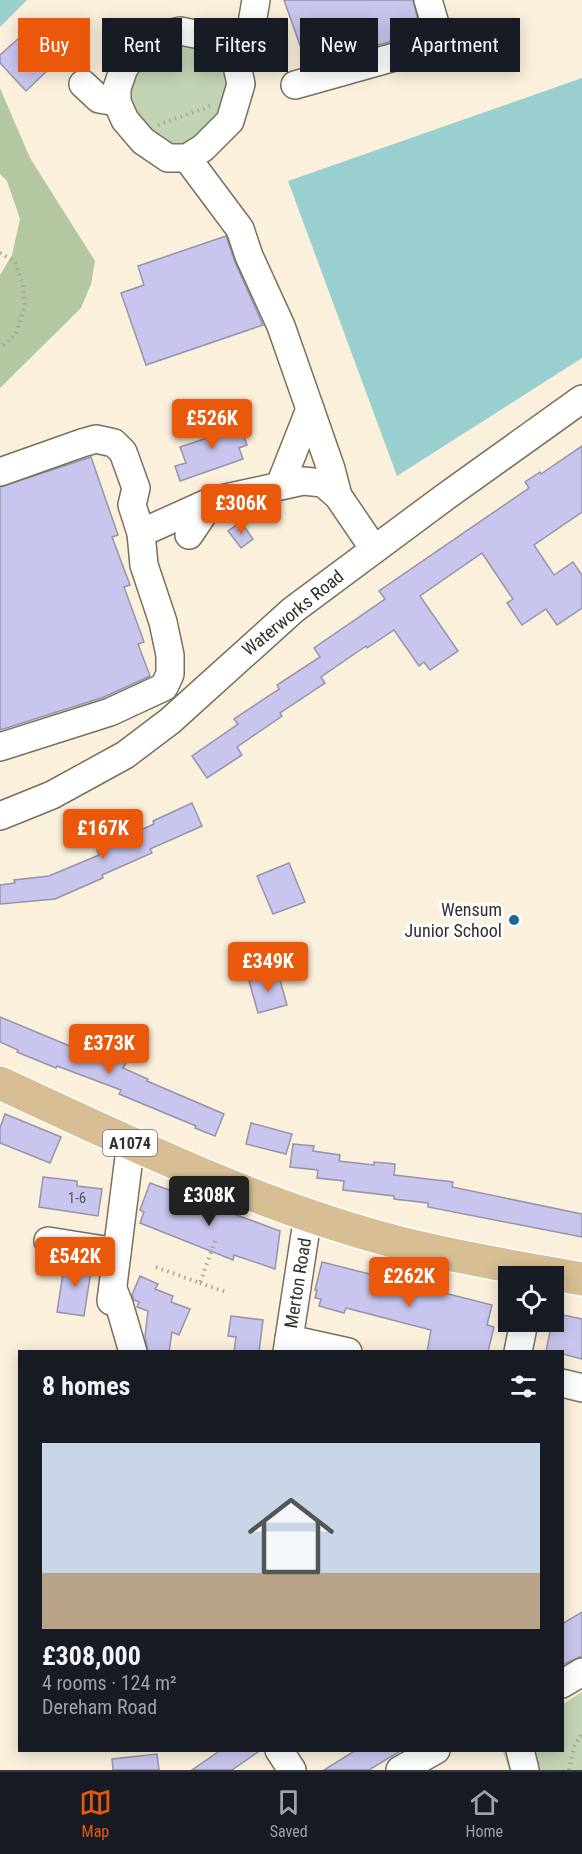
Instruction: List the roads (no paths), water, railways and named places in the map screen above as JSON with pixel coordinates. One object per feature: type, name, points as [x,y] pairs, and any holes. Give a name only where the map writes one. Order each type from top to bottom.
[{"type":"main road","name":"A1074","points":[[0,1083],[233,1188],[308,1215],[399,1243],[503,1266]]},
{"type":"main road","name":"A1074","points":[[564,1277],[582,1279]]},
{"type":"street","points":[[253,18],[256,0]]},
{"type":"street","points":[[295,85],[441,44],[428,0]]},
{"type":"street","points":[[194,34],[180,31],[163,35],[140,47],[124,68],[117,88],[117,102],[125,120],[141,139],[168,158],[187,158],[203,148],[230,121],[241,84],[238,72]]},
{"type":"street","points":[[82,84],[99,99],[117,102]]},
{"type":"street","points":[[187,158],[240,229],[249,256],[281,326],[331,469],[338,496]]},
{"type":"street","name":"Waterworks Road","points":[[0,816],[52,795],[125,755],[170,721],[293,610],[582,399]]},
{"type":"street","points":[[280,485],[310,409]]},
{"type":"street","points":[[0,472],[96,440],[114,443],[123,452],[136,488],[132,505],[141,533],[144,565],[163,622],[170,655],[171,674],[164,687],[110,712],[0,747]]},
{"type":"street","points":[[141,533],[212,501],[303,481],[323,483],[338,496],[374,549]]},
{"type":"street","points":[[189,536],[212,501]]},
{"type":"street","points":[[133,1144],[129,1157],[112,1295],[119,1304],[133,1350]]},
{"type":"street","name":"Merton Road","points":[[288,1345],[308,1215]]},
{"type":"street","points":[[48,1241],[117,1252]]},
{"type":"street","points":[[518,1350],[522,1332]]},
{"type":"street","points":[[288,1345],[331,1350]]},
{"type":"street","points":[[564,1384],[582,1388]]},
{"type":"street","points":[[564,1683],[582,1672]]},
{"type":"street","points":[[280,1752],[291,1770]]},
{"type":"street","points":[[400,1770],[432,1752]]},
{"type":"street","points":[[520,1752],[525,1770]]},
{"type":"water","points":[[0,0],[27,0],[0,27]]},
{"type":"water","points":[[582,78],[582,358],[397,476],[288,181]]},
{"type":"place","name":"Wensum Junior School","points":[[514,920]]}]
